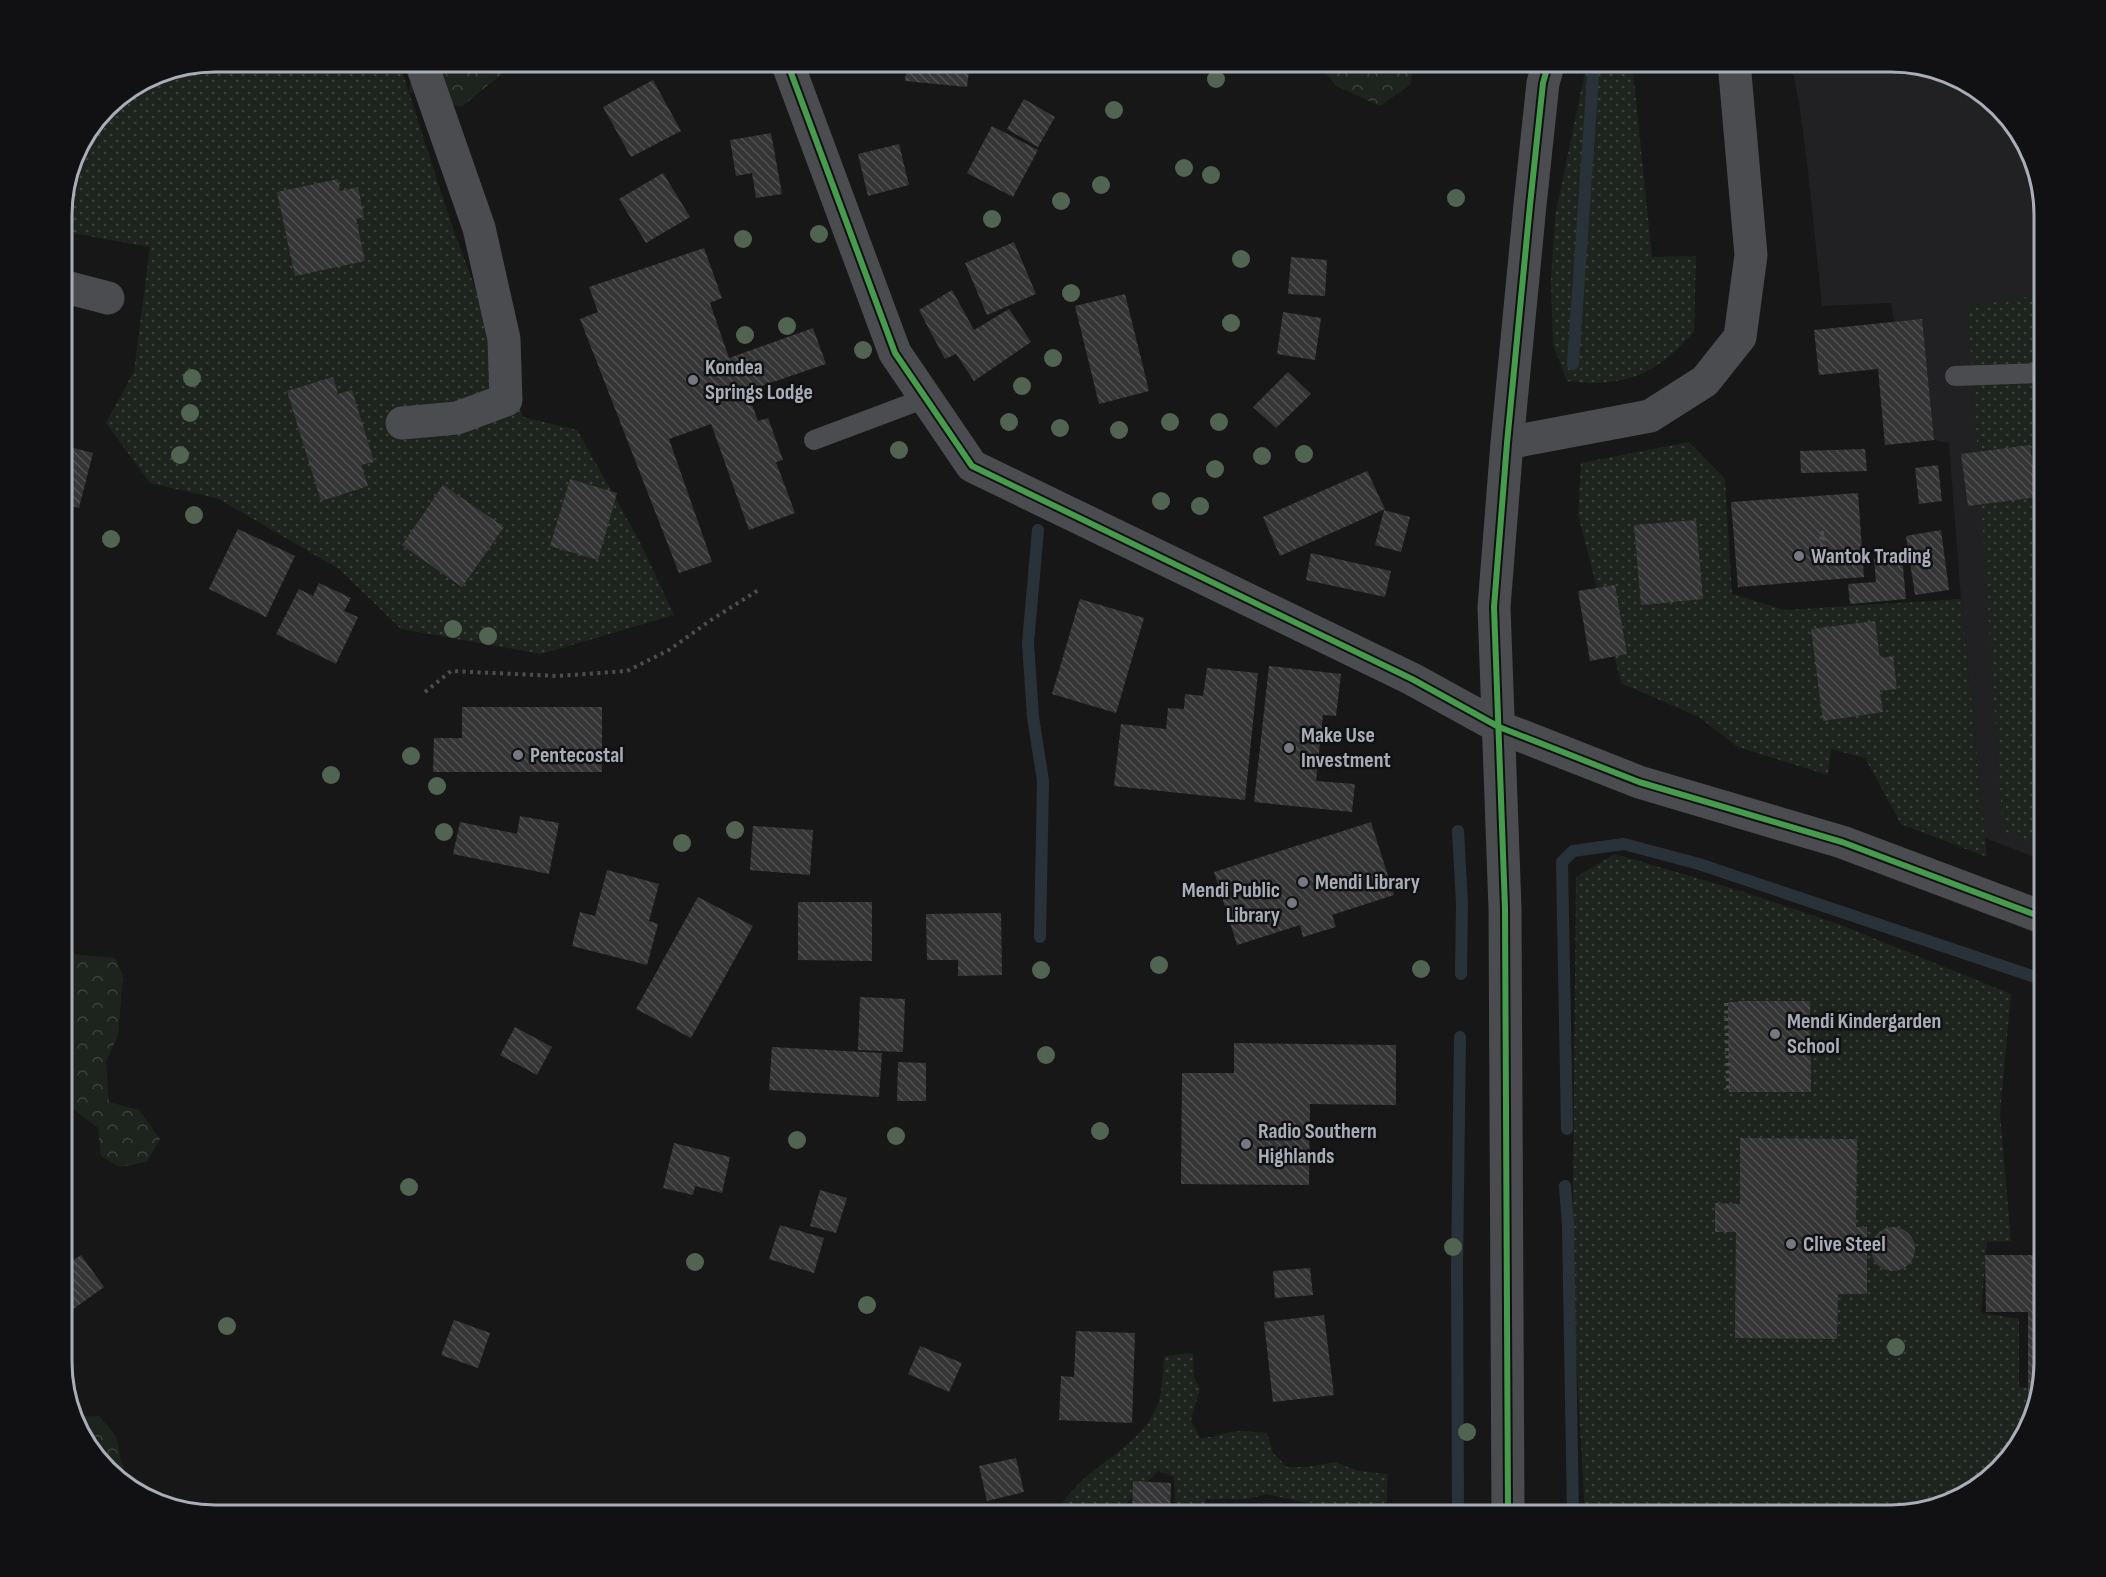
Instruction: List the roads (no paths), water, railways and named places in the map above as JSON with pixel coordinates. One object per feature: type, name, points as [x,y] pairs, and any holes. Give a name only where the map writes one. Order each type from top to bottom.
[{"type":"street","points":[[402,423],[457,418],[506,400],[504,339],[479,228],[424,72]]},
{"type":"street","points":[[791,72],[895,352],[972,466],[1412,679],[1499,727],[1639,782],[1842,842],[2034,914]]},
{"type":"street","points":[[1508,1505],[1506,919],[1494,607],[1507,443],[1543,83],[1546,72]]},
{"type":"street","points":[[1507,443],[1650,416],[1705,381],[1740,337],[1751,255],[1735,72]]},
{"type":"street","points":[[72,289],[108,298]]},
{"type":"lane","points":[[1956,376],[2034,374]]},
{"type":"lane","points":[[814,440],[926,398]]},
{"type":"waterway","points":[[1573,364],[1593,72]]},
{"type":"waterway","points":[[1038,530],[1028,643],[1033,717],[1043,781],[1040,937]]},
{"type":"waterway","points":[[1458,831],[1462,903],[1461,974]]},
{"type":"waterway","points":[[1567,1129],[1562,862],[1573,851],[1624,844],[1699,864],[2034,977]]},
{"type":"waterway","points":[[1458,1505],[1457,1267],[1460,1037]]},
{"type":"waterway","points":[[1565,1186],[1568,1225],[1573,1505]]},
{"type":"place","name":"Kondea Springs Lodge","points":[[693,380]]},
{"type":"place","name":"Wantok Trading","points":[[1799,556]]},
{"type":"place","name":"Make Use Investment","points":[[1289,748]]},
{"type":"place","name":"Pentecostal","points":[[518,755]]},
{"type":"place","name":"Mendi Library","points":[[1303,882]]},
{"type":"place","name":"Mendi Public Library","points":[[1292,903]]},
{"type":"place","name":"Mendi Kindergarden School","points":[[1775,1034]]},
{"type":"place","name":"Radio Southern Highlands","points":[[1246,1144]]},
{"type":"place","name":"Clive Steel","points":[[1791,1244]]}]
